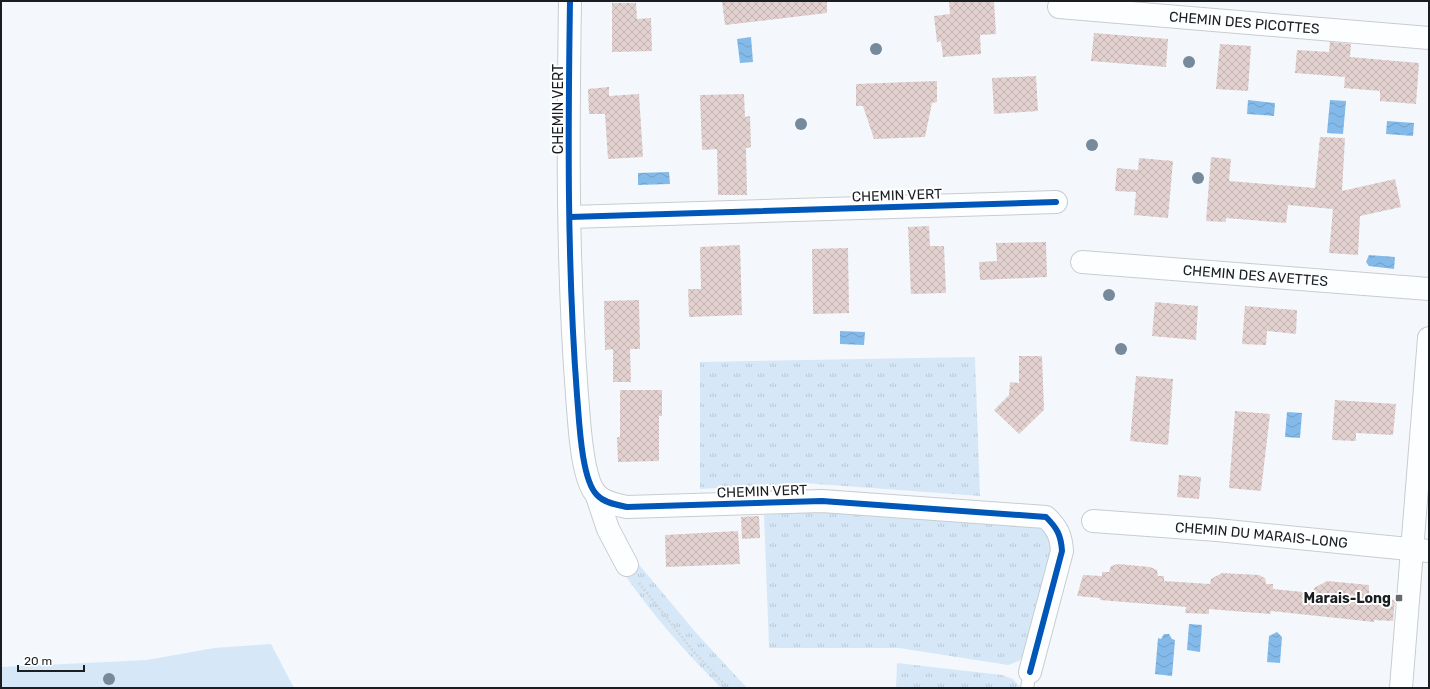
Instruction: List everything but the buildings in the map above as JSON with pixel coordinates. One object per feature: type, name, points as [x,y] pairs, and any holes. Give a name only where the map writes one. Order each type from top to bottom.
[{"type":"street","name":"CHEMIN VERT","points":[[570,1],[570,276],[581,448],[590,480],[608,529],[627,565]]},
{"type":"street","name":"CHEMIN DES PICOTTES","points":[[1059,8],[1429,38]]},
{"type":"street","name":"CHEMIN VERT","points":[[570,217],[1056,202]]},
{"type":"street","name":"CHEMIN DES AVETTES","points":[[1082,262],[1429,289]]},
{"type":"street","points":[[1401,688],[1421,550],[1429,338]]},
{"type":"street","name":"CHEMIN VERT","points":[[597,496],[612,503],[627,507],[822,501],[1046,517],[1058,529],[1062,540],[1062,551],[1029,680]]},
{"type":"street","name":"CHEMIN DU MARAIS-LONG","points":[[1093,521],[1217,530],[1421,550]]},
{"type":"path","points":[[627,565],[644,591],[663,615],[694,652],[728,688]]},
{"type":"green space","points":[[975,357],[980,496],[803,483],[700,489],[700,362]]},
{"type":"green space","points":[[827,511],[1033,525],[1043,528],[1055,545],[1030,649],[1019,661],[1008,665],[899,648],[769,648],[764,515]]},
{"type":"green space","points":[[636,561],[698,635],[747,688],[721,688],[668,631],[621,569]]},
{"type":"green space","points":[[271,644],[294,688],[1,688],[1,667],[147,660],[214,648]]},
{"type":"green space","points":[[897,663],[1002,675],[1013,679],[1021,688],[896,688]]},
{"type":"water","points":[[751,37],[753,62],[740,63],[737,39]]},
{"type":"water","points":[[1248,100],[1275,103],[1274,116],[1247,114]]},
{"type":"water","points":[[1330,100],[1346,101],[1343,134],[1327,133]]},
{"type":"water","points":[[1387,121],[1414,123],[1413,136],[1386,134]]},
{"type":"water","points":[[669,172],[670,184],[638,185],[638,173]]},
{"type":"water","points":[[1369,255],[1395,257],[1394,269],[1369,266],[1366,262]]},
{"type":"water","points":[[840,331],[865,332],[864,345],[840,344]]},
{"type":"water","points":[[1287,412],[1302,413],[1300,438],[1285,437]]},
{"type":"water","points":[[1189,624],[1202,625],[1200,652],[1187,650]]},
{"type":"water","points":[[1277,632],[1282,637],[1280,663],[1267,662],[1269,636]]},
{"type":"water","points":[[1164,634],[1169,634],[1172,639],[1175,640],[1172,676],[1155,674],[1158,638],[1161,639]]},
{"type":"cycle path","points":[[570,1],[569,149],[571,297],[582,448],[587,476],[597,495],[603,500],[627,507],[822,501],[1046,517],[1058,532],[1061,540],[1062,551],[1030,672]]},
{"type":"cycle path","points":[[570,217],[1056,202]]},
{"type":"place","name":"Marais-Long","points":[[1399,598]]}]
